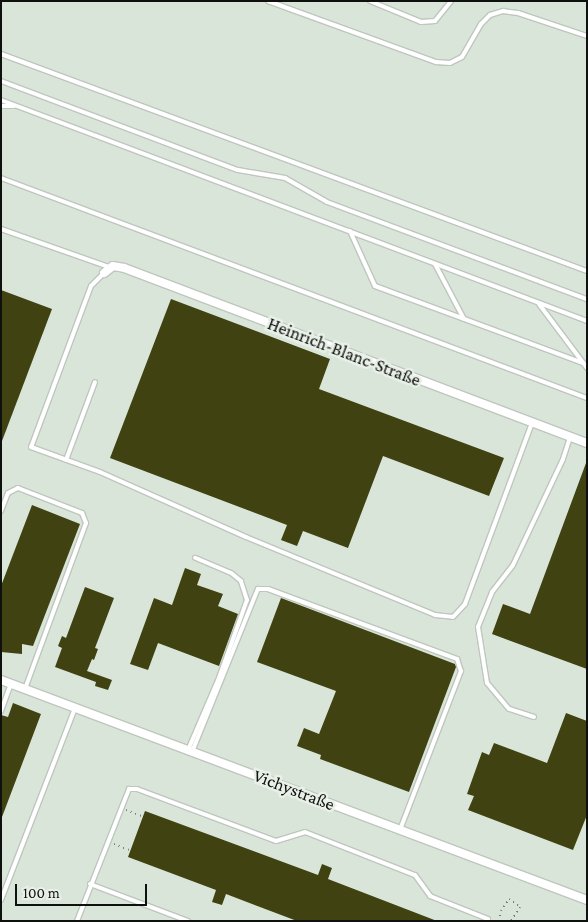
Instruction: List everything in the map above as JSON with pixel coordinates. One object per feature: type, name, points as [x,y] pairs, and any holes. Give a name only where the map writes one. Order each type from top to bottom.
[{"type":"street","name":"Heinrich-Blanc-Straße","points":[[107,270],[124,268],[587,443]]},
{"type":"street","name":"Vichystraße","points":[[1,680],[587,900]]},
{"type":"lane","points":[[268,1],[436,62],[450,64],[462,57],[481,24],[490,15],[503,11],[518,13],[587,36]]},
{"type":"lane","points":[[370,1],[421,22],[435,21],[451,1]]},
{"type":"lane","points":[[1,54],[587,271]]},
{"type":"lane","points":[[1,81],[238,170],[285,178],[327,202],[587,299]]},
{"type":"lane","points":[[1,100],[587,321]]},
{"type":"lane","points":[[1,106],[17,106]]},
{"type":"lane","points":[[1,178],[587,398]]},
{"type":"lane","points":[[1,229],[107,270],[91,286],[31,447],[100,472],[246,538],[426,612],[453,617],[465,604],[532,423]]},
{"type":"lane","points":[[350,232],[375,286],[583,363]]},
{"type":"lane","points":[[434,264],[464,319]]},
{"type":"lane","points":[[539,303],[587,368]]},
{"type":"lane","points":[[66,460],[95,382]]},
{"type":"lane","points":[[534,717],[509,710],[487,683],[478,627],[492,592],[513,565],[563,459],[570,437]]},
{"type":"lane","points":[[1,511],[8,493],[18,488],[82,513],[86,523],[25,689]]},
{"type":"lane","points":[[190,751],[247,600],[241,581],[231,574],[195,558]]},
{"type":"lane","points":[[190,751],[258,589],[268,589],[457,660],[461,671],[400,830]]},
{"type":"lane","points":[[1,711],[11,684]]},
{"type":"lane","points":[[1,900],[75,708]]},
{"type":"lane","points":[[77,921],[129,789],[137,789],[276,841],[305,832],[415,874],[430,896],[488,920]]},
{"type":"lane","points":[[90,884],[188,921]]},
{"type":"path","points":[[121,808],[142,816]]},
{"type":"path","points":[[108,842],[128,850]]},
{"type":"path","points":[[499,921],[501,911],[509,899],[520,907],[511,921]]},
{"type":"path","points":[[515,914],[520,915]]},
{"type":"shaded area","points":[[1,1],[587,1],[587,921],[1,921]]},
{"type":"building","points":[[1,290],[52,309],[2,441],[1,440]]},
{"type":"building","points":[[171,299],[330,359],[319,389],[504,458],[489,496],[383,456],[348,548],[303,531],[297,546],[281,540],[287,525],[110,458]]},
{"type":"building","points":[[586,463],[587,669],[492,634],[503,604],[530,614]]},
{"type":"building","points":[[32,505],[80,524],[33,646],[22,644],[22,654],[1,652],[1,586]]},
{"type":"building","points":[[185,568],[201,574],[197,585],[223,594],[218,606],[238,614],[219,666],[158,643],[148,670],[130,664],[154,598],[172,605]]},
{"type":"building","points":[[85,587],[114,598],[95,648],[98,649],[94,660],[92,659],[87,671],[112,680],[108,690],[95,686],[96,682],[55,667],[62,648],[58,646],[62,636],[66,638]]},
{"type":"building","points":[[281,598],[455,664],[456,667],[409,792],[320,759],[321,755],[297,746],[304,728],[319,734],[336,691],[257,662]]},
{"type":"building","points":[[13,703],[41,714],[2,817],[1,715],[8,717]]},
{"type":"building","points":[[566,713],[587,721],[587,815],[573,850],[468,810],[474,796],[467,794],[482,752],[489,755],[494,743],[547,763]]},
{"type":"building","points":[[145,811],[318,875],[322,864],[332,868],[328,879],[437,921],[297,921],[226,894],[222,905],[212,902],[216,890],[128,857]]}]
